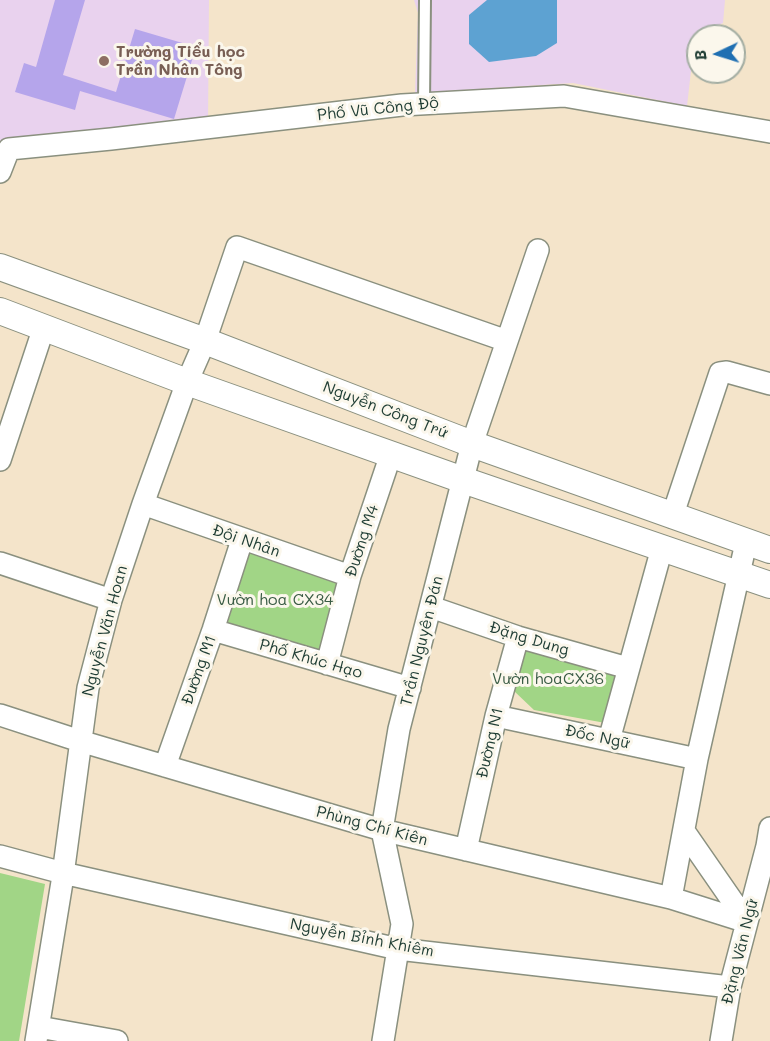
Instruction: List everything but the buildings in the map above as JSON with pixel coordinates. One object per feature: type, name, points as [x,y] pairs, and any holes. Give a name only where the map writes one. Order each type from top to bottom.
[{"type":"street","name":"Phố Vũ Công Độ","points":[[0,172],[9,149],[424,104],[564,96],[770,132]]},
{"type":"street","name":"Nguyễn Văn Hoan","points":[[38,1034],[63,873],[87,688],[111,600],[143,504],[187,382],[205,341],[237,247],[507,342]]},
{"type":"street","name":"Trần Nguyên Đán","points":[[383,1041],[402,924],[382,830],[399,729],[472,444],[538,250]]},
{"type":"street","name":"Nguyễn Công Trứ","points":[[0,267],[205,341],[472,444],[770,550]]},
{"type":"street","points":[[0,311],[187,382],[770,585]]},
{"type":"street","points":[[1,452],[44,327]]},
{"type":"street","points":[[672,516],[720,373],[727,372],[770,384]]},
{"type":"street","name":"Đường M4","points":[[327,664],[350,576],[392,454]]},
{"type":"street","name":"Đội Nhân","points":[[143,504],[350,576]]},
{"type":"street","name":"Đường M1","points":[[165,766],[242,540]]},
{"type":"street","points":[[671,898],[697,759],[746,543]]},
{"type":"street","points":[[609,740],[662,548]]},
{"type":"street","points":[[0,563],[111,600]]},
{"type":"street","name":"Đặng Dung","points":[[430,607],[518,637],[628,668]]},
{"type":"street","name":"Phố Khúc Hạo","points":[[213,630],[410,688]]},
{"type":"street","name":"Đường N1","points":[[466,850],[496,716],[518,637]]},
{"type":"street","name":"Phùng Chí Kiên","points":[[0,715],[80,741],[382,830],[671,898],[747,922]]},
{"type":"street","name":"Đốc Ngữ","points":[[496,716],[697,759]]},
{"type":"street","points":[[684,831],[747,922]]},
{"type":"street","name":"Đặng Văn Ngữ","points":[[721,1041],[730,987],[769,840]]},
{"type":"street","name":"Nguyễn Bỉnh Khiêm","points":[[0,856],[63,873],[398,949],[730,987]]},
{"type":"street","points":[[38,1034],[117,1041]]},
{"type":"lane","points":[[424,104],[425,0]]},
{"type":"shaded area","name":"Trường Tiểu học Trần Nhân Tông","points":[[0,0],[209,0],[208,123],[2,141],[0,145]]},
{"type":"shaded area","points":[[414,0],[725,0],[723,23],[686,24],[686,84],[690,84],[687,106],[573,83],[415,93],[418,13]]},
{"type":"green space","name":"Vườn hoa CX34","points":[[249,552],[342,585],[328,643],[317,650],[227,625]]},
{"type":"green space","name":"Vườn hoaCX36","points":[[518,637],[628,668],[611,724],[534,710],[514,691]]},
{"type":"green space","points":[[0,873],[45,884],[19,1041],[0,1041]]},
{"type":"water","points":[[487,0],[557,0],[557,43],[536,56],[489,62],[469,44],[469,15]]},
{"type":"place","name":"Trường Tiểu học Trần Nhân Tông","points":[[104,61]]}]
